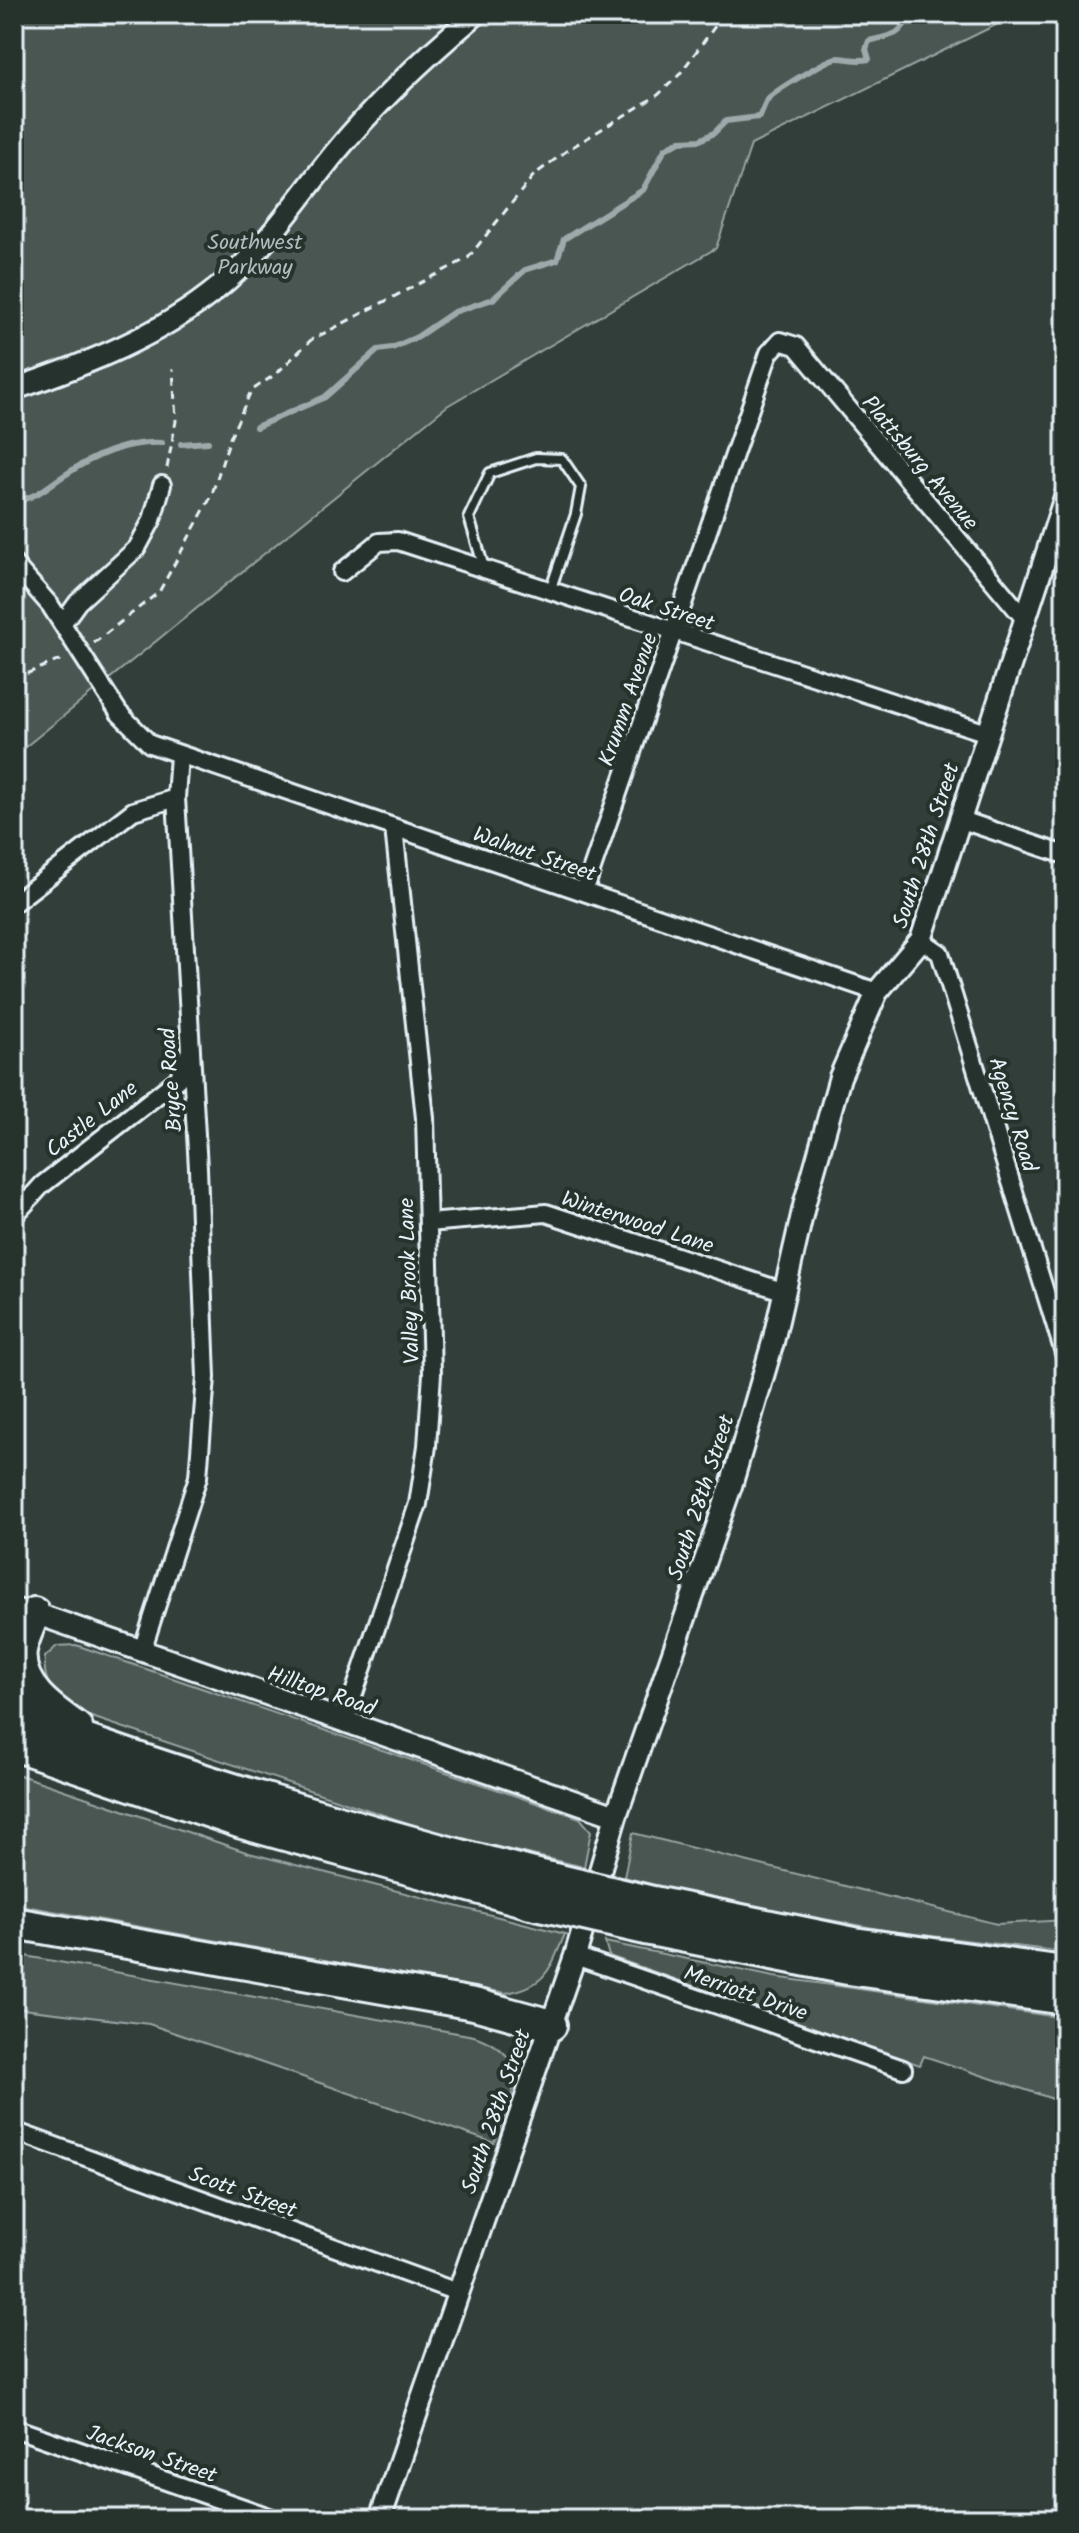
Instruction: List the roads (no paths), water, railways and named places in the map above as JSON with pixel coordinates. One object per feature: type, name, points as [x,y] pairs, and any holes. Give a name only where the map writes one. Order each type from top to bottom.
[{"type":"highway","points":[[24,1610],[17,1654],[36,1697],[100,1761]]},
{"type":"highway","points":[[14,1715],[100,1761]]},
{"type":"highway","points":[[14,1745],[100,1761],[389,1837],[535,1889],[848,1969],[1065,1999]]},
{"type":"highway","points":[[14,1756],[100,1761]]},
{"type":"highway","points":[[649,1916],[1065,1972]]},
{"type":"highway","points":[[14,1923],[474,2004],[547,2035]]},
{"type":"highway","points":[[14,1941],[547,2035]]},
{"type":"street","points":[[14,389],[92,363],[218,288],[275,231],[335,153],[418,63],[476,14]]},
{"type":"street","name":"Plattsburg Avenue","points":[[780,341],[796,346],[1024,618]]},
{"type":"street","name":"Krumm Avenue","points":[[584,892],[769,353],[780,341]]},
{"type":"street","points":[[62,624],[86,593],[137,548],[152,520],[162,485]]},
{"type":"street","name":"South 28th Street","points":[[380,2519],[575,1956],[616,1816],[731,1486],[773,1342],[782,1291],[840,1077],[877,992],[921,940],[1065,497]]},
{"type":"street","name":"Oak Street","points":[[342,572],[379,542],[398,541],[673,634],[987,733]]},
{"type":"street","points":[[14,564],[62,624],[134,731],[150,744],[179,755]]},
{"type":"street","name":"Walnut Street","points":[[179,755],[877,992]]},
{"type":"street","name":"Bryce Road","points":[[142,1651],[198,1477],[206,1377],[176,798],[179,755]]},
{"type":"street","points":[[14,903],[133,811],[176,798]]},
{"type":"street","points":[[959,819],[1065,855]]},
{"type":"street","name":"Valley Brook Lane","points":[[344,1723],[418,1504],[427,1446],[432,1374],[425,1118],[394,828]]},
{"type":"street","name":"Agency Road","points":[[921,940],[940,953],[1065,1356]]},
{"type":"street","name":"Castle Lane","points":[[14,1216],[42,1185],[178,1079],[190,1052]]},
{"type":"street","name":"Winterwood Lane","points":[[428,1223],[546,1213],[782,1291]]},
{"type":"street","name":"Hilltop Road","points":[[24,1610],[616,1816]]},
{"type":"street","name":"Merriott Drive","points":[[575,1956],[903,2069]]},
{"type":"street","name":"Scott Street","points":[[14,2131],[457,2292]]},
{"type":"street","name":"Jackson Street","points":[[14,2428],[275,2519]]},
{"type":"lane","points":[[484,569],[469,517],[490,473],[536,458],[562,459],[581,487],[576,514],[550,592]]},
{"type":"waterway","points":[[256,427],[325,397],[378,350],[392,348],[417,337],[454,312],[493,299],[525,270],[557,260],[564,239],[643,190],[665,149],[680,141],[700,140],[714,133],[726,121],[759,117],[771,96],[800,76],[832,60],[869,59],[866,49],[869,41],[894,34],[911,14]]},
{"type":"waterway","points":[[181,444],[208,442]]},
{"type":"waterway","points":[[21,500],[39,493],[99,456],[136,444],[162,443]]},
{"type":"park label","name":"Southwest Parkway","points":[[255,254]]}]
